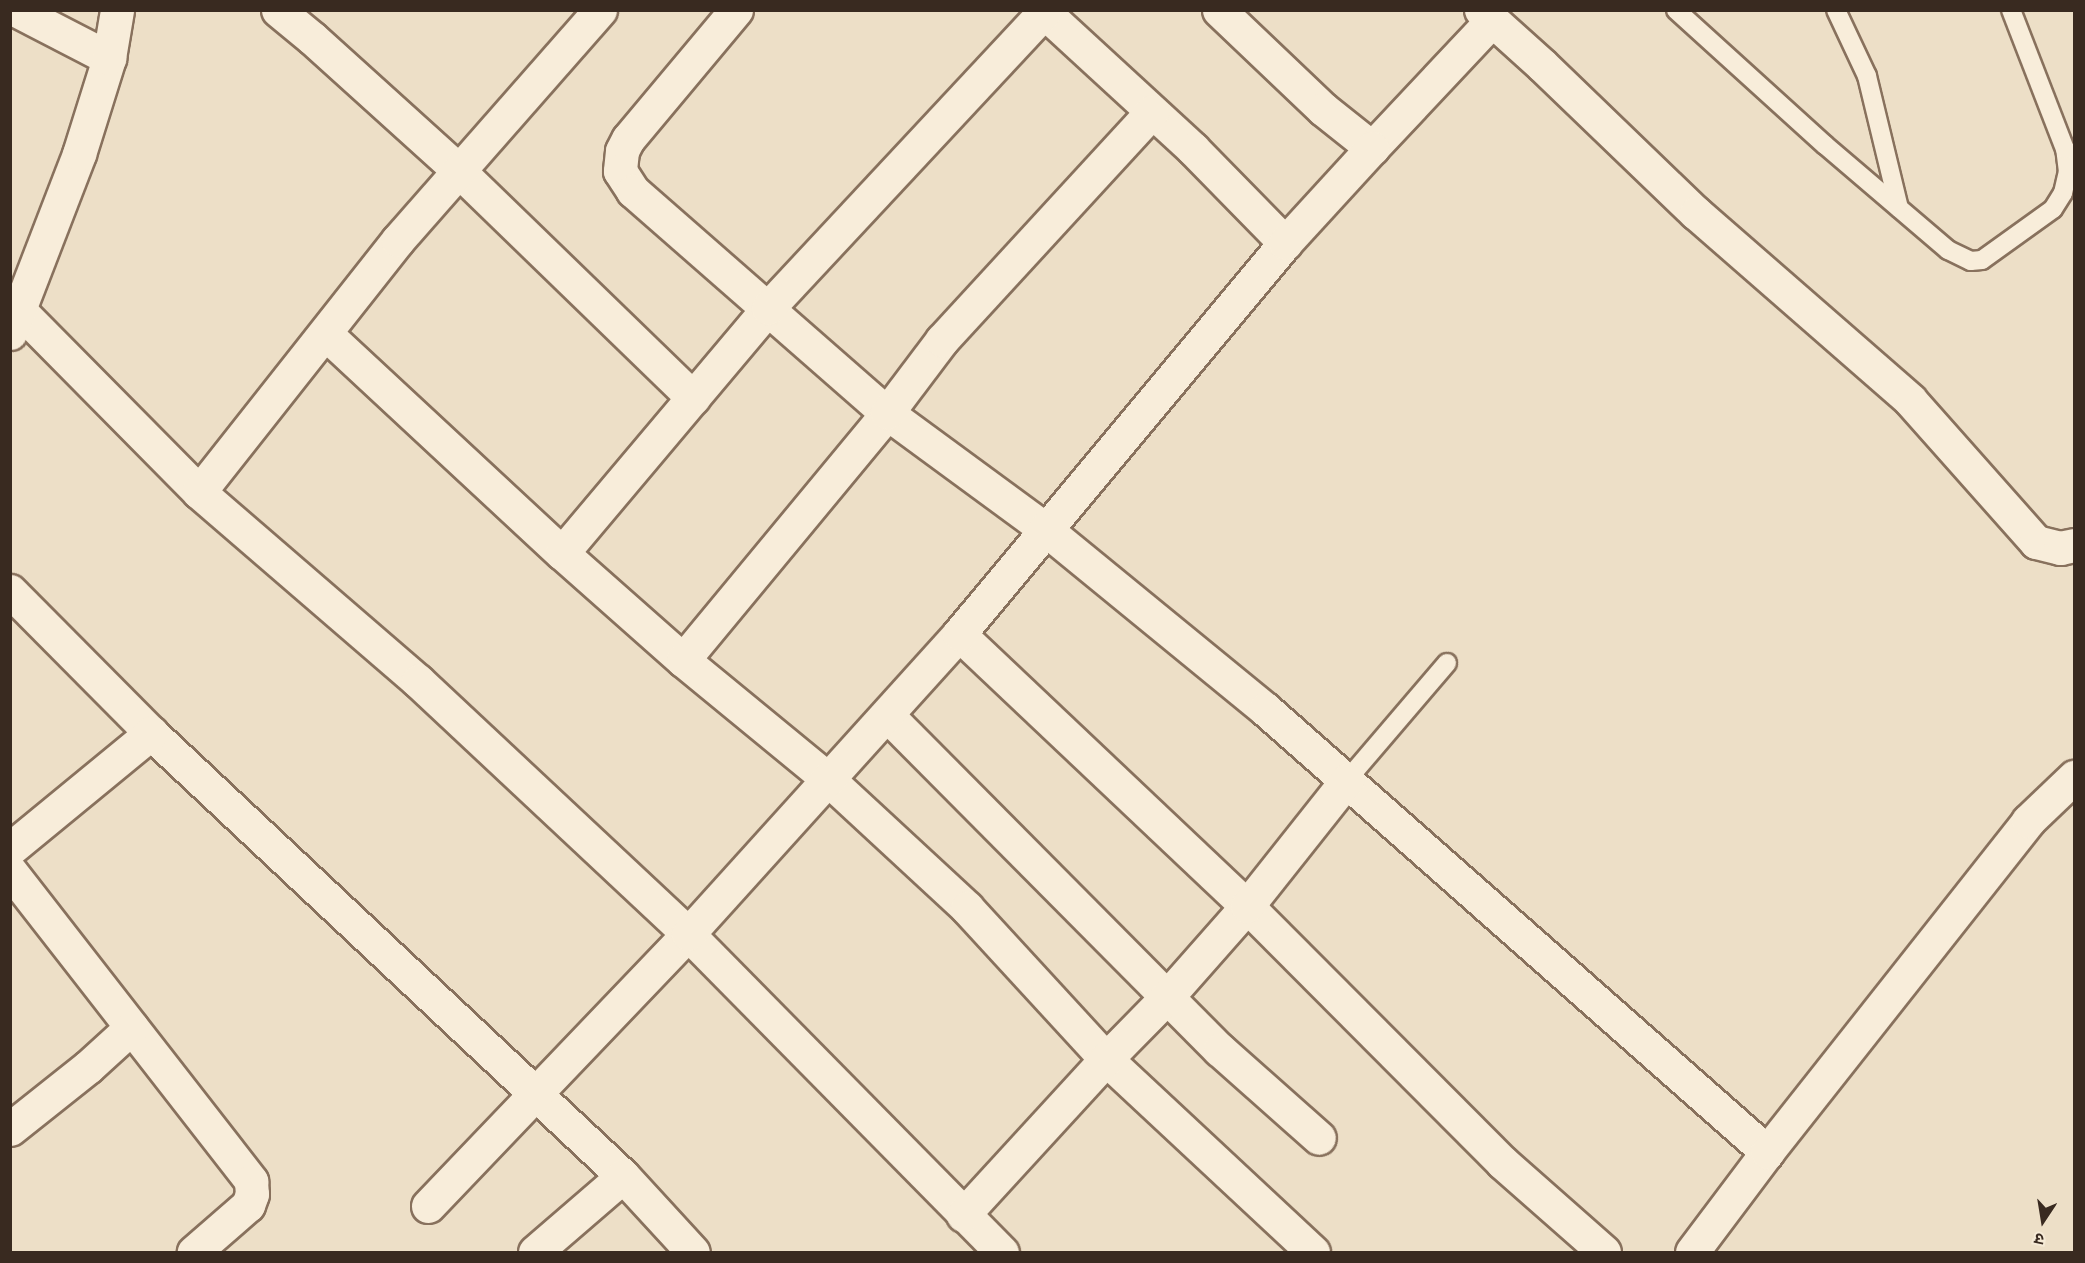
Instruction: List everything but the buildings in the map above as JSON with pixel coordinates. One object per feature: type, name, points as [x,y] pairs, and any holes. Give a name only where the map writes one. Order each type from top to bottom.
[{"type":"street","points":[[16,10],[109,58]]},
{"type":"street","points":[[117,10],[109,58],[79,154],[14,316],[199,492],[418,681],[688,934],[1002,1252]]},
{"type":"street","points":[[278,10],[459,171],[693,398]]},
{"type":"street","points":[[199,492],[398,240],[600,10]]},
{"type":"street","points":[[736,10],[628,139],[622,151],[620,171],[633,191],[887,413],[1045,529],[1265,709],[1767,1152]]},
{"type":"street","points":[[1219,10],[1323,109],[1372,148]]},
{"type":"street","points":[[562,553],[768,308],[1043,11],[1193,149],[1285,243]]},
{"type":"street","points":[[428,1206],[688,934],[887,715],[959,634],[1285,243],[1372,148],[1487,15],[1542,64],[1696,213],[1910,400],[2036,542],[2048,548],[2074,545]]},
{"type":"street","points":[[683,660],[887,413],[942,340],[981,295],[1152,112]]},
{"type":"street","points":[[326,334],[562,553],[683,660],[829,780],[967,908],[1106,1059],[1312,1252]]},
{"type":"street","points":[[10,591],[151,733],[622,1176],[693,1252]]},
{"type":"street","points":[[959,634],[1247,906],[1502,1161],[1604,1252]]},
{"type":"street","points":[[887,715],[1166,998],[1220,1050],[1319,1138]]},
{"type":"street","points":[[10,849],[151,733]]},
{"type":"street","points":[[1692,1252],[1767,1152],[2028,821],[2074,777]]},
{"type":"street","points":[[963,1215],[1106,1059],[1166,998],[1247,906],[1347,780]]},
{"type":"street","points":[[10,871],[251,1181],[252,1194],[248,1205],[194,1252]]},
{"type":"street","points":[[10,1129],[88,1067],[132,1027]]},
{"type":"street","points":[[535,1252],[622,1176]]},
{"type":"lane","points":[[1676,10],[1948,250],[1966,260],[1977,261],[1982,260],[2053,209],[2059,202],[2068,172],[2065,149],[2011,10]]},
{"type":"lane","points":[[1836,10],[1867,76],[1899,208]]},
{"type":"lane","points":[[1347,780],[1447,663]]}]
